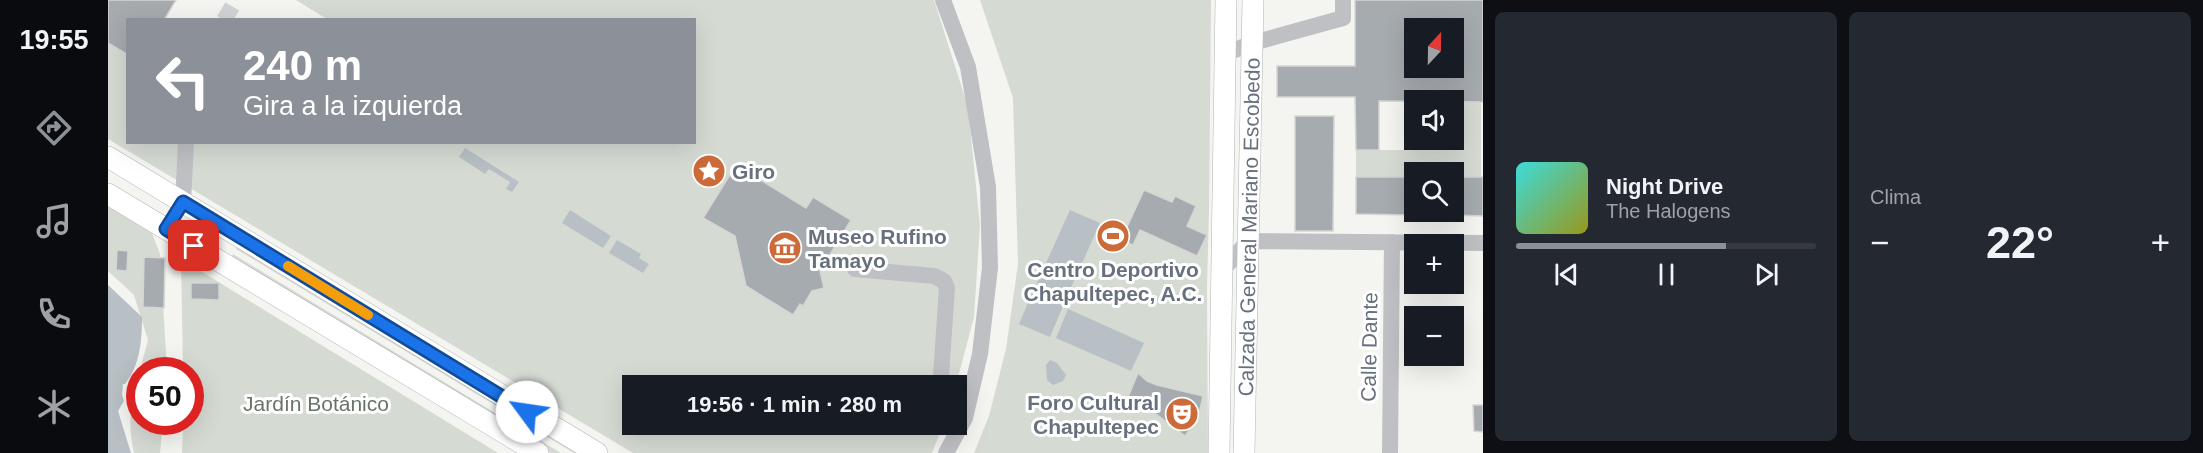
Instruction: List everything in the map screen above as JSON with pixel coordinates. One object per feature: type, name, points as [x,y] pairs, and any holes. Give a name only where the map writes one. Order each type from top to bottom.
[{"type":"main road","name":"Calzada General Mariano Escobedo","points":[[1215,449],[1223,270],[1226,0]]},
{"type":"main road","name":"Calzada General Mariano Escobedo","points":[[1244,453],[1253,0]]},
{"type":"main road","points":[[108,157],[597,453]]},
{"type":"main road","points":[[108,194],[538,453]]},
{"type":"main road","points":[[166,229],[183,202]]},
{"type":"street","points":[[944,0],[968,67],[988,187],[990,268],[980,354],[967,386]]},
{"type":"street","points":[[1227,53],[1253,43],[1343,18],[1343,0]]},
{"type":"street","points":[[183,202],[186,144]]},
{"type":"street","points":[[1223,270],[1248,241],[1483,243]]},
{"type":"street","name":"Calle Dante","points":[[1390,453],[1392,242]]},
{"type":"street","points":[[855,269],[934,276],[944,281],[947,288],[941,375]]},
{"type":"street","points":[[946,453],[956,435]]},
{"type":"green space","points":[[296,0],[934,0],[968,107],[980,226],[974,317],[959,375],[622,375],[622,435],[939,435],[932,453],[633,453],[108,139],[108,43],[126,54],[126,144],[696,144],[696,18],[325,18]]},
{"type":"green space","name":"Centro Deportivo Chapultepec, A.C.","points":[[980,0],[1211,0],[1207,288],[1208,453],[974,453],[989,416],[1006,349],[1018,264],[1013,98]]},
{"type":"green space","points":[[1464,102],[1481,102],[1481,177],[1464,177],[1464,162],[1404,162],[1404,177],[1356,177],[1356,150],[1464,150]]},
{"type":"green space","points":[[108,206],[152,233],[160,254],[166,357],[143,357],[148,340],[134,295],[108,271]]},
{"type":"green space","points":[[238,245],[583,453],[574,453],[236,249]]},
{"type":"green space","points":[[233,254],[561,453],[551,453],[230,259]]},
{"type":"green space","name":"Jardín Botánico","points":[[181,259],[498,453],[182,453],[183,435],[204,435],[204,357],[183,357]]},
{"type":"green space","points":[[131,435],[162,435],[160,453],[134,453]]},
{"type":"shaded area","points":[[465,148],[519,182],[512,192],[506,189],[510,182],[489,169],[485,174],[459,157]]},
{"type":"shaded area","points":[[570,210],[611,236],[603,248],[562,223]]},
{"type":"shaded area","points":[[1070,210],[1100,223],[1066,299],[1036,285]]},
{"type":"shaded area","points":[[617,240],[641,254],[639,258],[649,264],[643,273],[609,253]]},
{"type":"shaded area","points":[[108,285],[142,317],[139,352],[138,357],[126,357],[126,383],[123,384],[122,395],[124,401],[118,411],[131,453],[108,453]]},
{"type":"shaded area","points":[[1032,293],[1063,306],[1050,337],[1019,324]]},
{"type":"shaded area","points":[[1068,309],[1144,343],[1131,371],[1056,338]]},
{"type":"shaded area","points":[[1050,360],[1057,363],[1066,375],[1063,381],[1053,385],[1047,380],[1046,365]]},
{"type":"building","points":[[108,0],[176,0],[165,18],[126,18],[126,54],[108,43]]},
{"type":"building","points":[[1355,0],[1483,0],[1483,102],[1464,102],[1464,90],[1404,90],[1404,101],[1379,101],[1379,150],[1356,150],[1355,97],[1277,97],[1277,66],[1355,66]]},
{"type":"building","points":[[1295,116],[1334,116],[1333,231],[1295,231]]},
{"type":"building","name":"Museo Rufino Tamayo","points":[[736,165],[806,208],[813,197],[851,220],[820,271],[824,288],[812,291],[803,306],[800,304],[793,315],[746,286],[735,236],[703,218]]},
{"type":"building","points":[[1356,177],[1404,177],[1404,215],[1356,214]]},
{"type":"building","points":[[1464,177],[1483,177],[1483,216],[1464,215]]},
{"type":"building","points":[[1144,190],[1172,202],[1175,196],[1196,206],[1187,226],[1207,235],[1197,256],[1140,230],[1133,245],[1121,240]]},
{"type":"building","points":[[117,250],[128,251],[127,271],[116,270]]},
{"type":"building","points":[[144,257],[165,258],[164,308],[143,307]]},
{"type":"building","points":[[191,283],[219,283],[219,300],[191,299]]},
{"type":"building","points":[[1138,373],[1147,381],[1157,385],[1203,396],[1198,418],[1185,436],[1148,408],[1126,402]]},
{"type":"building","points":[[1473,405],[1483,405],[1483,432],[1474,431]]},
{"type":"tunnel","points":[[225,18],[236,0]]},
{"type":"slow traffic","points":[[288,266],[368,315]]},
{"type":"place","name":"Giro","points":[[709,171]]},
{"type":"place","name":"Centro Deportivo Chapultepec, A.C.","points":[[1113,236]]},
{"type":"place","name":"Museo Rufino Tamayo","points":[[785,248]]},
{"type":"place","name":"Foro Cultural Chapultepec","points":[[1182,414]]},
{"type":"route","points":[[194,246],[166,229],[183,202],[527,412]]}]
